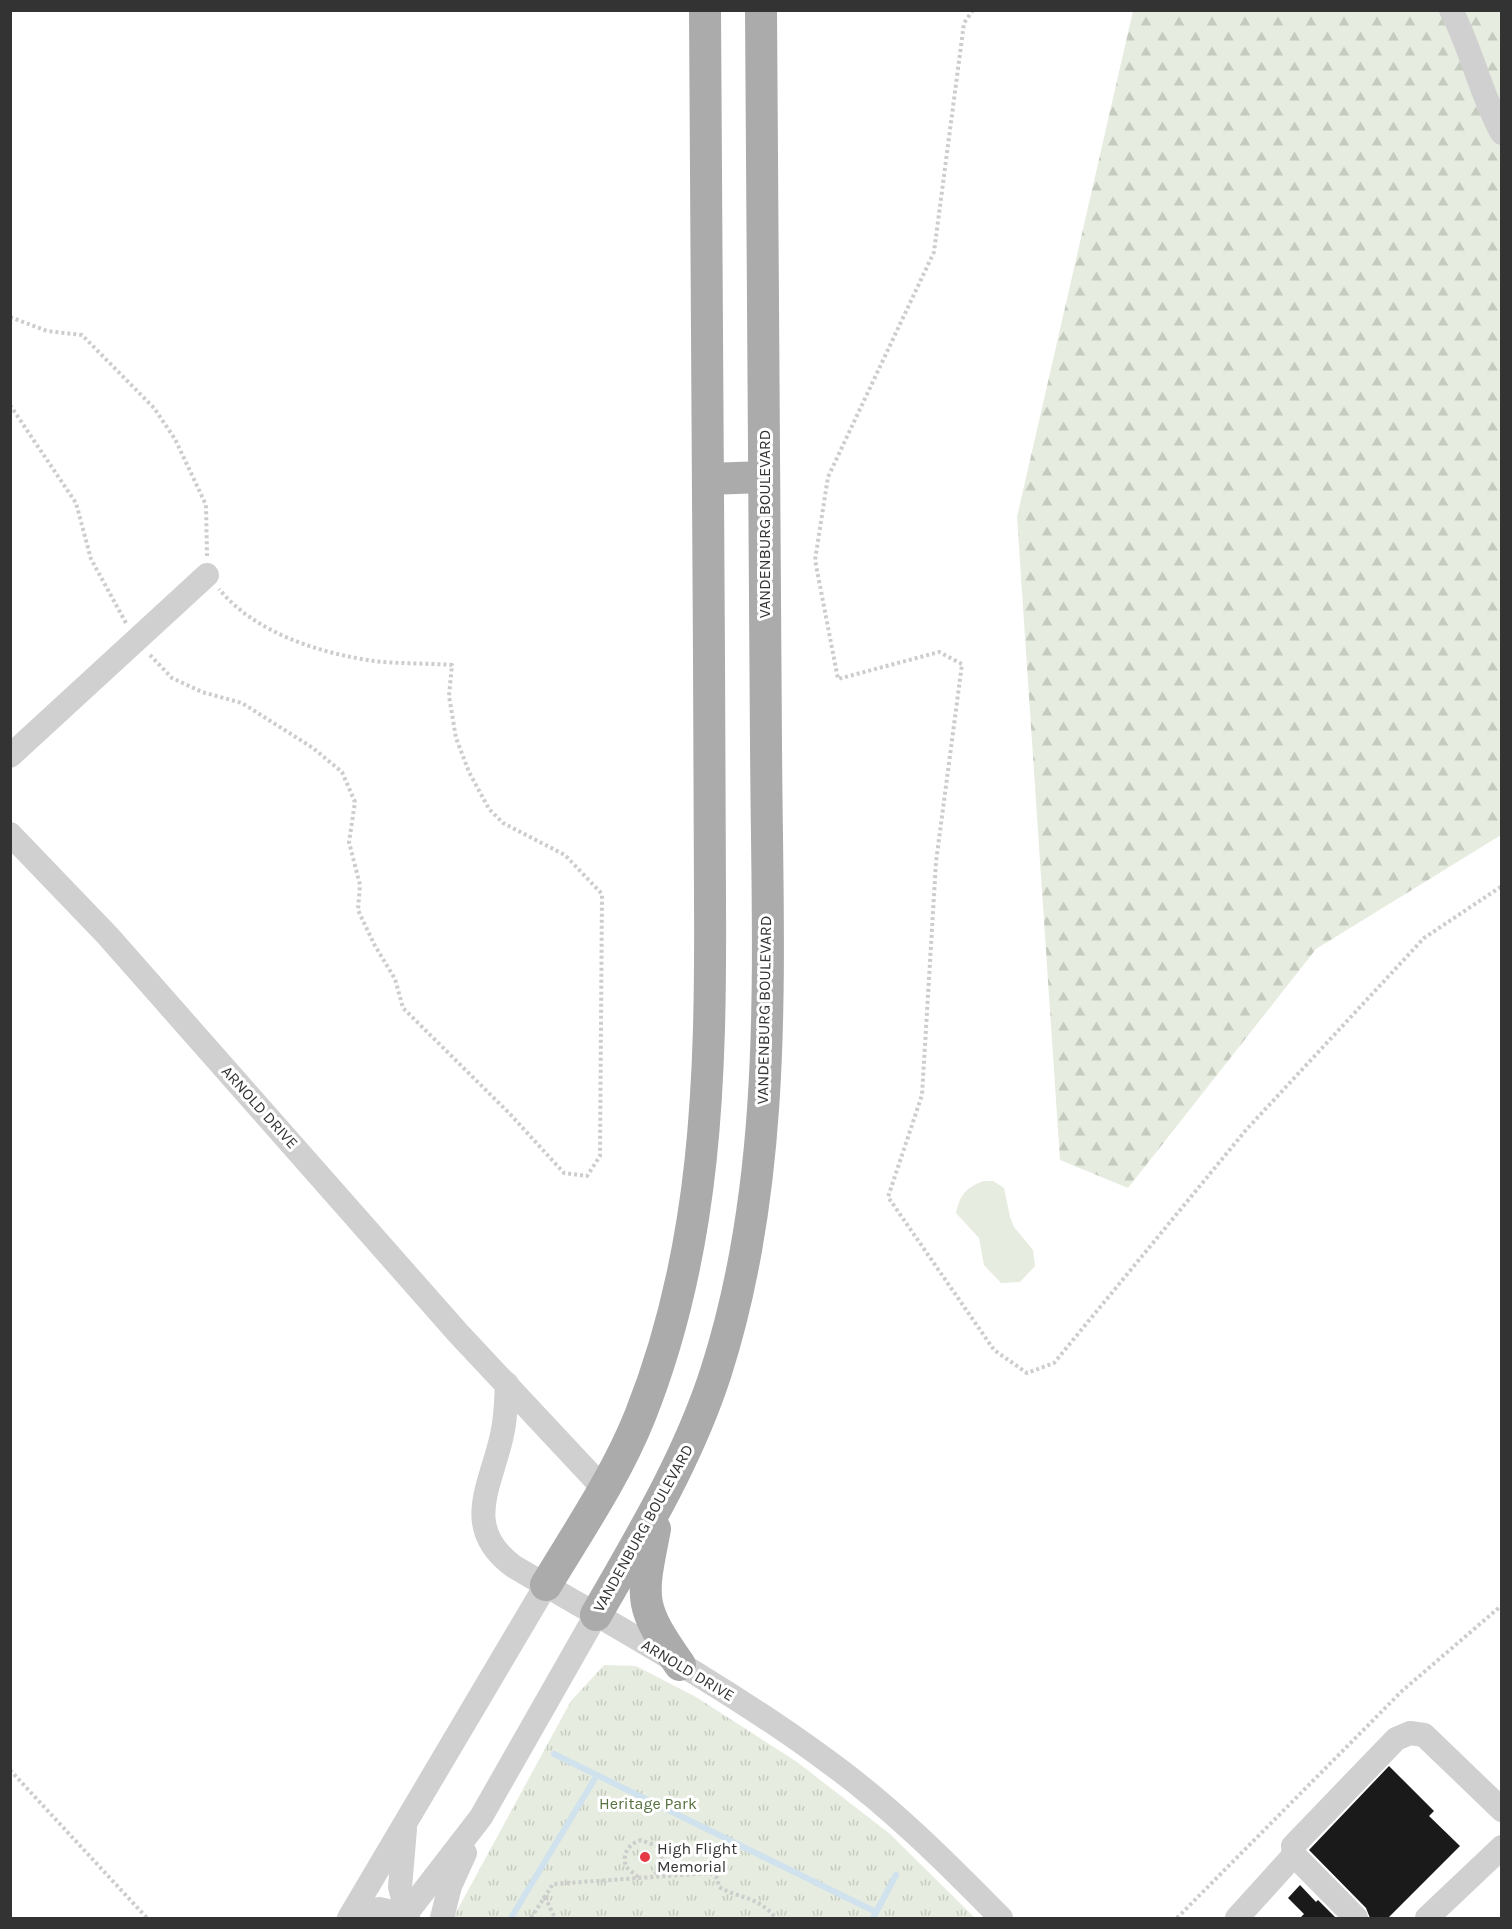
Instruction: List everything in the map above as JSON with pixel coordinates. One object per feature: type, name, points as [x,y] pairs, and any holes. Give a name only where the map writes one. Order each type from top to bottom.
[{"type":"main road","points":[[546,1586],[604,1489],[640,1417],[661,1358],[683,1272],[697,1203],[706,1133],[711,939],[705,10]]},
{"type":"main road","name":"VANDENBURG BOULEVARD","points":[[596,1615],[660,1504],[688,1449],[720,1360],[745,1248],[759,1151],[765,1067],[761,10]]},
{"type":"main road","points":[[708,479],[764,477]]},
{"type":"main road","points":[[660,1504],[644,1591],[654,1628],[680,1665]]},
{"type":"street","points":[[1451,10],[1464,35],[1481,91],[1502,133]]},
{"type":"street","points":[[10,756],[207,575]]},
{"type":"street","name":"ARNOLD DRIVE","points":[[10,834],[115,944],[458,1333],[604,1489]]},
{"type":"street","name":"ARNOLD DRIVE","points":[[507,1384],[502,1435],[482,1508],[483,1528],[490,1545],[503,1559],[773,1722],[828,1761],[927,1843],[1001,1918]]},
{"type":"street","points":[[350,1918],[546,1586]]},
{"type":"street","name":"VANDENBURG BOULEVARD","points":[[406,1917],[481,1817],[596,1615]]},
{"type":"street","points":[[1356,1918],[1294,1855],[1293,1846],[1396,1739],[1410,1733],[1424,1735],[1502,1810]]},
{"type":"street","points":[[442,1918],[450,1886],[481,1817]]},
{"type":"street","points":[[350,1918],[379,1909],[406,1917],[400,1887],[407,1819]]},
{"type":"street","points":[[1427,1918],[1502,1847]]},
{"type":"street","points":[[1237,1918],[1294,1855]]},
{"type":"path","points":[[973,10],[964,23],[933,252],[828,477],[815,560],[838,679],[939,652],[962,664],[936,862],[922,1095],[888,1197],[994,1350],[1027,1373],[1054,1363],[1246,1130],[1424,938],[1502,886]]},
{"type":"path","points":[[10,317],[47,331],[82,334],[154,408],[175,439],[206,505],[207,575],[231,603],[272,632],[320,648],[374,661],[452,666],[449,696],[456,738],[469,772],[489,809],[503,823],[565,855],[602,894],[600,1156],[587,1176],[564,1173],[509,1113],[403,1008],[395,979],[374,944],[358,910],[360,885],[349,842],[356,802],[342,772],[313,747],[242,703],[202,692],[172,678],[136,641],[91,559],[76,503],[10,405]]},
{"type":"path","points":[[1177,1918],[1402,1691],[1502,1605]]},
{"type":"path","points":[[10,1770],[147,1918]]},
{"type":"path","points":[[642,1878],[630,1872],[624,1862],[627,1850],[641,1840],[657,1846],[663,1858],[659,1870],[648,1878]]},
{"type":"path","points":[[531,1918],[553,1884],[710,1873],[717,1878],[719,1887],[730,1893],[757,1900],[776,1918]]},
{"type":"path","points":[[544,1896],[555,1918]]},
{"type":"green space","points":[[1133,11],[1501,11],[1501,835],[1316,949],[1128,1188],[1060,1160],[1017,517]]},
{"type":"green space","points":[[984,1181],[993,1181],[1004,1188],[1014,1227],[1033,1250],[1035,1266],[1020,1282],[1001,1283],[984,1265],[979,1238],[956,1213],[965,1192]]},
{"type":"green space","name":"Heritage Park","points":[[604,1665],[636,1666],[696,1697],[797,1762],[890,1834],[975,1918],[453,1918],[571,1701]]},
{"type":"building","points":[[1389,1766],[1434,1811],[1429,1816],[1460,1846],[1388,1918],[1370,1918],[1366,1908],[1309,1850]]},
{"type":"building","points":[[1300,1885],[1336,1918],[1300,1918],[1304,1914],[1288,1898]]},
{"type":"waterway","points":[[554,1754],[876,1912]]},
{"type":"waterway","points":[[511,1918],[597,1775]]},
{"type":"waterway","points":[[873,1918],[896,1875]]},
{"type":"place","name":"High Flight Memorial","points":[[645,1857]]}]
